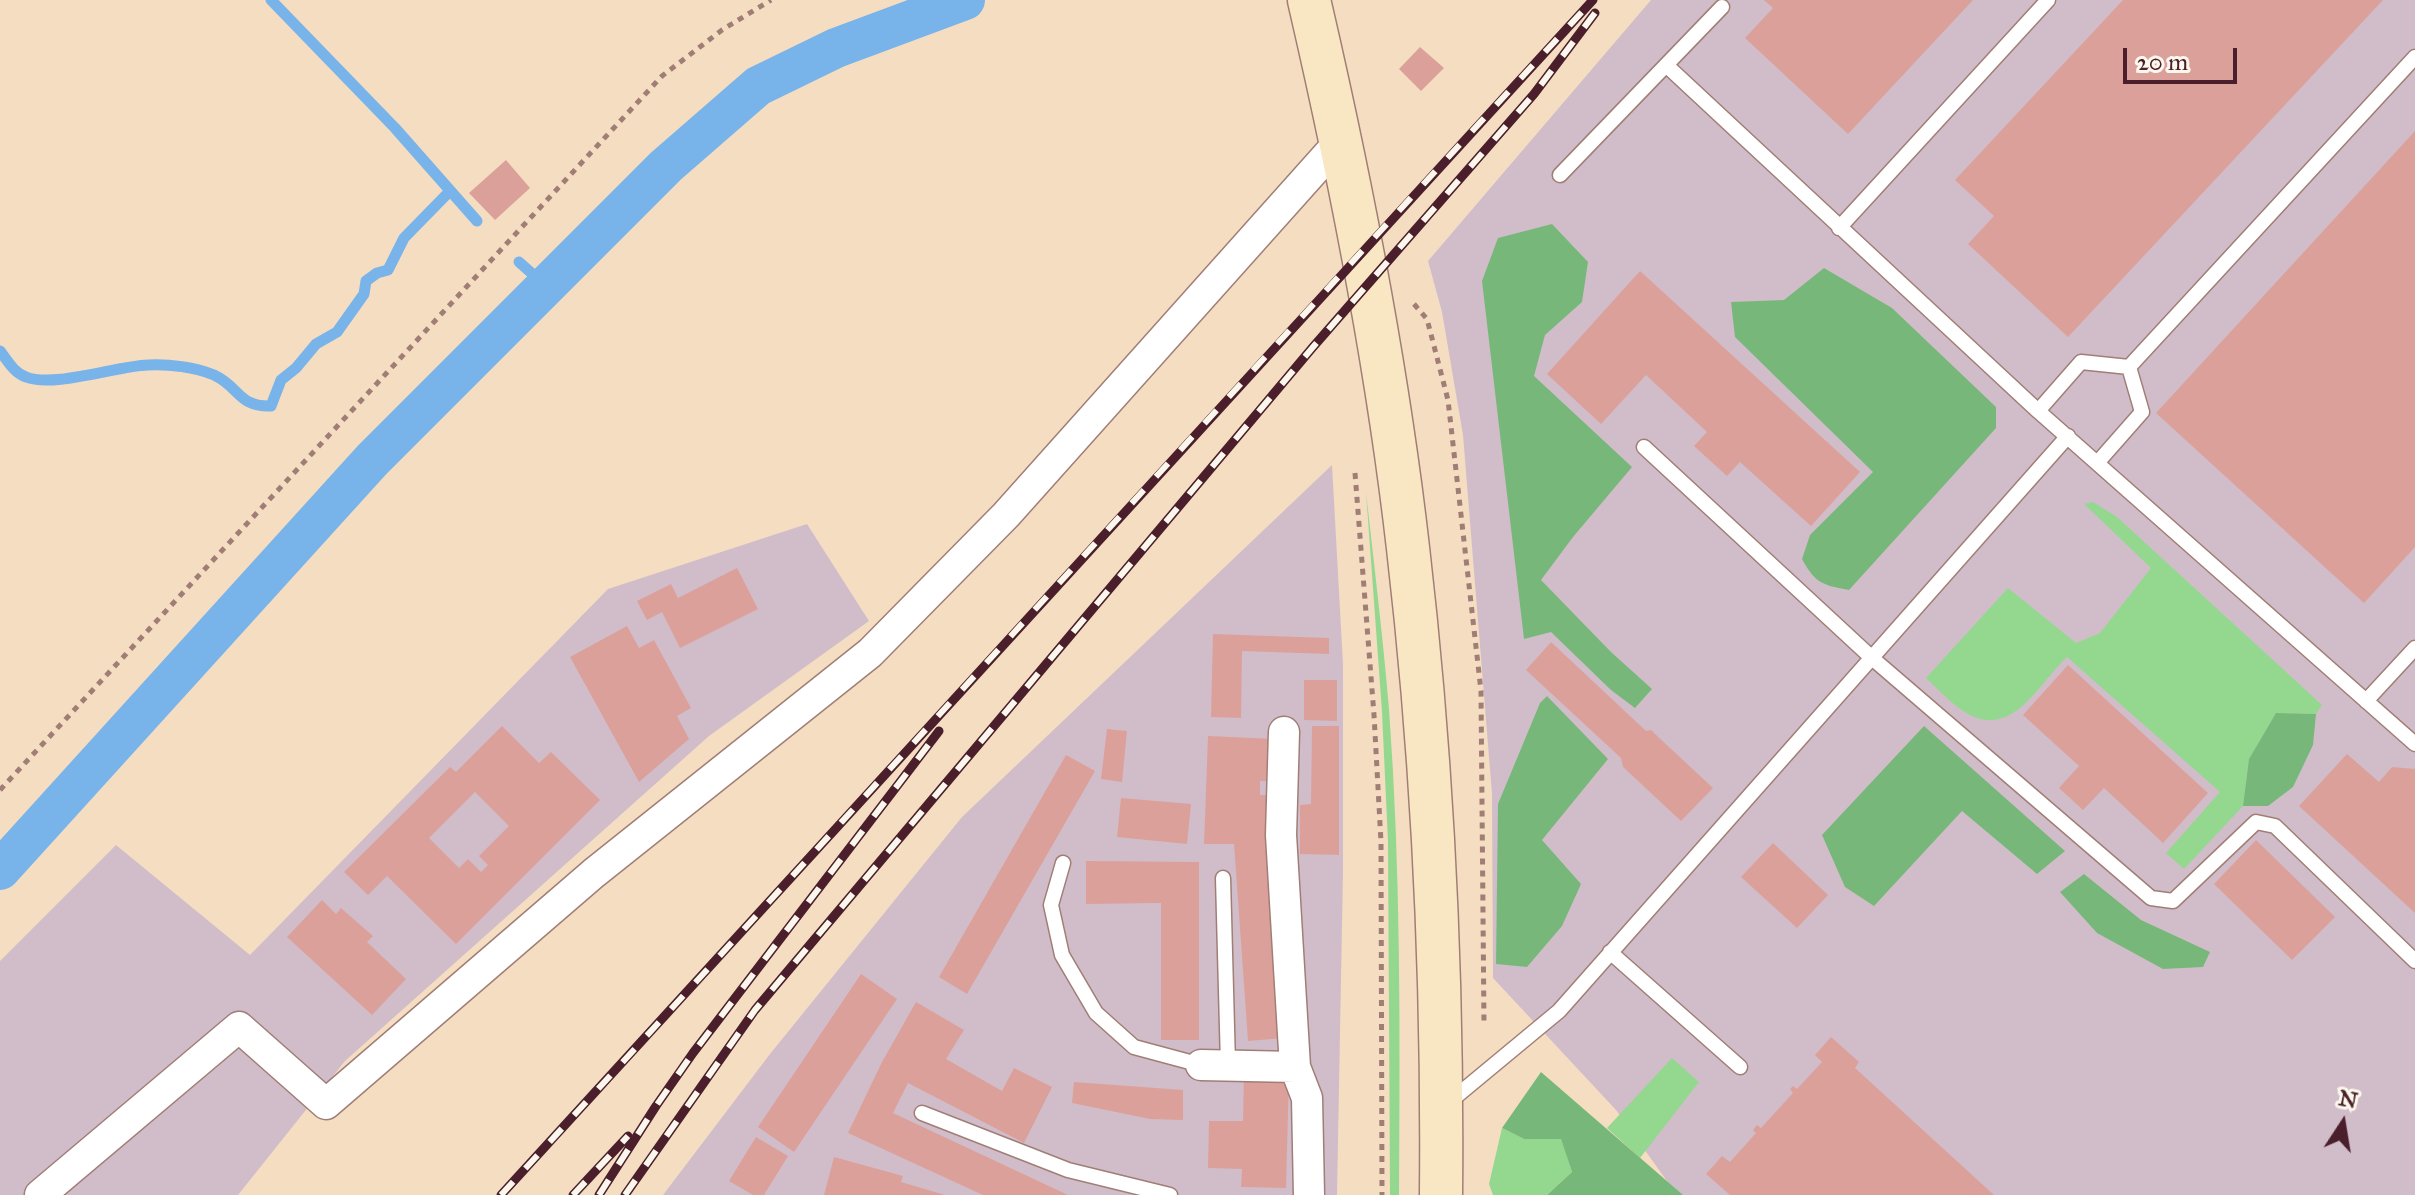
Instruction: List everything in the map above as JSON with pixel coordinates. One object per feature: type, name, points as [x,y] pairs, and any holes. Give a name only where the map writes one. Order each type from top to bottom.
[{"type":"main road","points":[[1309,0],[1342,139],[1382,363],[1408,548],[1432,840],[1442,1108],[1441,1195]]},
{"type":"street","points":[[40,1195],[239,1027],[326,1104],[594,873],[870,653],[1006,515],[1342,139]]},
{"type":"street","points":[[1284,732],[1281,835],[1295,1067],[1307,1098],[1309,1195]]},
{"type":"street","points":[[1214,1065],[1295,1067]]},
{"type":"lane","points":[[1839,228],[2048,0]]},
{"type":"lane","points":[[1560,175],[1722,7]]},
{"type":"lane","points":[[2129,367],[2415,57]]},
{"type":"lane","points":[[1666,65],[2038,411],[2415,744]]},
{"type":"lane","points":[[2038,411],[2081,362],[2129,367]]},
{"type":"lane","points":[[2098,462],[2142,412],[2129,367]]},
{"type":"lane","points":[[1442,1108],[1559,1011],[2068,436]]},
{"type":"lane","points":[[1644,447],[1872,658],[2151,898],[2173,901],[2256,822],[2275,826],[2415,961]]},
{"type":"lane","points":[[2366,701],[2415,648]]},
{"type":"lane","points":[[1063,863],[1051,905],[1062,955],[1096,1013],[1134,1047],[1214,1065],[1223,878]]},
{"type":"lane","points":[[1610,952],[1740,1067]]},
{"type":"lane","points":[[922,1113],[1068,1170],[1170,1195]]},
{"type":"path","points":[[0,790],[662,76],[722,30],[771,0]]},
{"type":"path","points":[[1354,464],[1381,842],[1382,1195]]},
{"type":"shaded area","points":[[1651,0],[2415,0],[2415,1195],[1677,1195],[1616,1110],[1493,978],[1492,794],[1463,435],[1442,312],[1428,261]]},
{"type":"shaded area","points":[[1332,465],[1343,664],[1337,1195],[663,1195],[770,1054],[962,817]]},
{"type":"shaded area","points":[[807,524],[869,621],[709,736],[345,1061],[238,1195],[0,1195],[0,961],[116,845],[250,955],[608,589]]},
{"type":"green space","points":[[1552,224],[1588,262],[1582,302],[1545,335],[1534,376],[1632,467],[1541,580],[1652,689],[1635,708],[1611,690],[1551,632],[1524,639],[1482,281],[1498,238]]},
{"type":"green space","points":[[1824,268],[1892,308],[1996,407],[1996,428],[1849,590],[1820,582],[1802,559],[1810,535],[1873,472],[1735,337],[1731,302],[1784,300]]},
{"type":"green space","points":[[1366,492],[1389,709],[1396,830],[1399,1195],[1390,1195],[1388,842]]},
{"type":"green space","points":[[2093,502],[2117,517],[2322,705],[2316,714],[2276,713],[2249,759],[2243,806],[2184,869],[2166,853],[2220,792],[2067,657],[2024,704],[2000,719],[1986,720],[1970,715],[1952,703],[1926,678],[2008,588],[2076,643],[2100,633],[2151,568],[2084,504]]},
{"type":"green space","points":[[1547,696],[1608,759],[1542,840],[1581,884],[1562,926],[1527,967],[1496,964],[1498,804],[1540,703]]},
{"type":"green space","points":[[2276,713],[2316,714],[2313,745],[2293,787],[2268,806],[2243,806],[2249,759]]},
{"type":"green space","points":[[1924,726],[2065,851],[2037,874],[1962,811],[1874,906],[1845,887],[1822,835]]},
{"type":"green space","points":[[2084,874],[2141,920],[2210,952],[2203,967],[2163,969],[2097,933],[2060,892]]},
{"type":"green space","points":[[1672,1058],[1699,1082],[1640,1158],[1607,1128]]},
{"type":"green space","points":[[1541,1072],[1683,1195],[1547,1195],[1572,1172],[1561,1139],[1524,1139],[1502,1128]]},
{"type":"green space","points":[[1502,1128],[1524,1139],[1561,1138],[1572,1172],[1547,1195],[1493,1195],[1489,1184]]},
{"type":"building","points":[[1764,0],[1973,0],[1848,134],[1745,38],[1773,8]]},
{"type":"building","points":[[2123,0],[2383,0],[2068,337],[1968,244],[1994,216],[1955,180]]},
{"type":"building","points":[[1420,47],[1444,68],[1421,91],[1399,69]]},
{"type":"building","points":[[2415,131],[2415,547],[2364,603],[2156,413]]},
{"type":"building","points":[[506,160],[530,188],[495,220],[469,193]]},
{"type":"building","points":[[1640,271],[1860,472],[1811,526],[1740,462],[1727,476],[1694,446],[1707,432],[1646,375],[1601,424],[1547,374]]},
{"type":"building","points":[[737,568],[758,609],[680,648],[662,612],[647,620],[637,601],[671,584],[678,598]]},
{"type":"building","points":[[627,626],[639,648],[654,640],[691,708],[677,716],[689,739],[639,782],[570,657]]},
{"type":"building","points":[[1213,634],[1329,638],[1329,654],[1242,651],[1241,718],[1211,717]]},
{"type":"building","points":[[1551,642],[1646,731],[1651,730],[1713,788],[1681,821],[1623,767],[1621,758],[1526,670]]},
{"type":"building","points":[[2068,665],[2208,793],[2163,843],[2104,788],[2083,810],[2059,788],[2079,766],[2023,715]]},
{"type":"building","points":[[1304,680],[1337,680],[1337,721],[1304,720]]},
{"type":"building","points":[[502,726],[539,763],[551,752],[600,800],[456,944],[387,876],[368,895],[344,872],[450,767],[456,772]],"holes":[[[475,792],[509,826],[479,856],[488,865],[481,872],[468,859],[459,868],[429,838]]]},
{"type":"building","points":[[1312,726],[1339,726],[1339,855],[1300,854],[1300,805],[1311,804]]},
{"type":"building","points":[[1107,729],[1127,731],[1122,782],[1101,779]]},
{"type":"building","points":[[1208,736],[1274,739],[1273,781],[1260,781],[1260,795],[1272,795],[1284,1038],[1248,1041],[1234,844],[1204,844]]},
{"type":"building","points":[[2347,754],[2379,782],[2392,767],[2415,769],[2415,913],[2299,806]]},
{"type":"building","points":[[1066,755],[1095,771],[967,994],[939,977]]},
{"type":"building","points":[[1121,798],[1191,804],[1187,844],[1117,837]]},
{"type":"building","points":[[2256,840],[2335,917],[2292,960],[2214,884]]},
{"type":"building","points":[[1773,843],[1828,895],[1797,928],[1741,877]]},
{"type":"building","points":[[1086,861],[1199,862],[1199,1040],[1161,1040],[1161,903],[1086,904]]},
{"type":"building","points":[[322,900],[336,914],[341,908],[373,936],[367,942],[406,979],[372,1015],[287,937]]},
{"type":"building","points":[[861,974],[897,999],[794,1152],[758,1127]]},
{"type":"building","points":[[916,1002],[964,1030],[946,1059],[1002,1091],[1014,1068],[1052,1087],[1024,1143],[908,1083],[893,1113],[1068,1195],[983,1195],[848,1133],[882,1062]]},
{"type":"building","points":[[1831,1037],[1859,1062],[1855,1068],[1994,1195],[1730,1195],[1706,1174],[1722,1156],[1730,1162],[1756,1133],[1753,1130],[1757,1125],[1761,1128],[1793,1093],[1790,1089],[1793,1086],[1797,1089],[1822,1062],[1815,1055]]},
{"type":"building","points":[[1244,1073],[1289,1075],[1286,1188],[1241,1187],[1242,1169],[1208,1168],[1209,1121],[1243,1121]]},
{"type":"building","points":[[1074,1082],[1183,1090],[1183,1120],[1150,1119],[1072,1103]]},
{"type":"building","points":[[756,1137],[788,1156],[764,1195],[753,1195],[729,1181]]},
{"type":"building","points":[[834,1157],[903,1176],[901,1182],[945,1195],[824,1195]]},
{"type":"waterway","points":[[271,0],[395,128],[477,221]]},
{"type":"waterway","points":[[0,870],[372,460],[666,166],[758,86],[836,48],[965,0]]},
{"type":"waterway","points":[[0,351],[18,373],[38,380],[135,366],[190,368],[223,380],[245,400],[271,406],[281,380],[316,344],[337,332],[364,294],[366,281],[388,270],[404,238],[450,191]]},
{"type":"waterway","points":[[519,262],[545,285]]},
{"type":"railway","points":[[501,1195],[1593,0]]},
{"type":"railway","points":[[625,1195],[755,1010],[1313,347],[1534,94],[1595,13]]},
{"type":"railway","points":[[599,1195],[693,1053],[939,731]]},
{"type":"railway","points":[[573,1195],[628,1136]]}]
